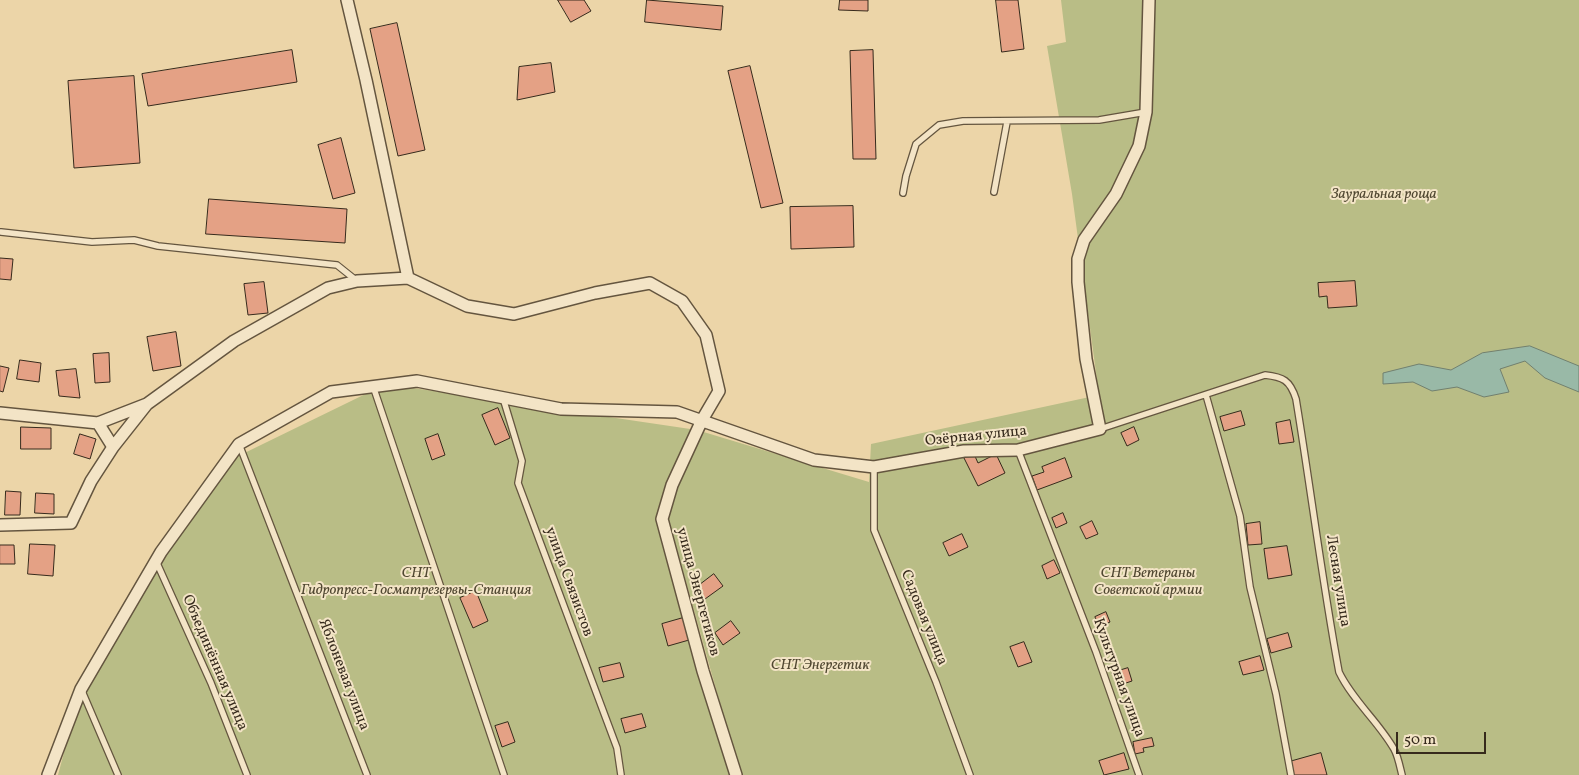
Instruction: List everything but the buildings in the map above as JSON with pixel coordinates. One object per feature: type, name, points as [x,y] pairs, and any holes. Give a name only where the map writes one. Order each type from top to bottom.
[{"type":"street","points":[[0,413],[98,422],[147,404],[234,341],[328,288],[357,280],[408,278],[347,0]]},
{"type":"street","points":[[1100,429],[1086,359],[1078,282],[1078,259],[1084,240],[1108,208],[1129,170],[1139,146],[1146,112],[1149,0]]},
{"type":"street","name":"улица Энергетиков","points":[[408,278],[467,306],[514,314],[595,293],[650,283],[682,301],[706,335],[719,391],[702,420],[672,485],[662,519],[703,671],[736,775]]},
{"type":"street","name":"Озёрная улица","points":[[239,444],[331,392],[417,381],[503,396],[561,409],[678,412],[814,460],[874,467],[964,451],[1018,450],[1100,429]]},
{"type":"street","points":[[0,525],[71,523],[91,481],[113,447],[147,404]]},
{"type":"street","points":[[98,422],[113,447]]},
{"type":"street","points":[[48,775],[81,689],[156,561],[239,444]]},
{"type":"lane","points":[[904,193],[906,176],[916,144],[939,125],[963,121],[1099,120],[1146,112]]},
{"type":"lane","points":[[994,192],[1007,122]]},
{"type":"lane","points":[[0,232],[92,242],[134,240],[158,246],[338,265],[357,280]]},
{"type":"lane","name":"Озёрная улица","points":[[1100,429],[1264,375],[1281,377]]},
{"type":"lane","name":"Лесная улица","points":[[1281,377],[1291,384],[1296,398],[1315,511],[1317,547],[1339,672],[1348,691],[1380,728],[1395,751],[1402,775]]},
{"type":"lane","points":[[373,386],[504,775]]},
{"type":"lane","points":[[1206,395],[1240,516],[1250,587],[1276,694],[1292,775]]},
{"type":"lane","name":"улица Связистов","points":[[503,396],[522,461],[518,483],[617,748],[621,775]]},
{"type":"lane","name":"Яблоневая улица","points":[[239,444],[368,775]]},
{"type":"lane","name":"Культурная улица","points":[[1018,450],[1096,652],[1140,775]]},
{"type":"lane","name":"Садовая улица","points":[[874,467],[874,530],[936,682],[970,775]]},
{"type":"lane","name":"Объединённая улица","points":[[156,561],[211,683],[248,775]]},
{"type":"lane","points":[[81,689],[118,775]]},
{"type":"green space","points":[[1061,0],[1579,0],[1579,775],[740,775],[666,510],[662,519],[738,775],[58,775],[81,689],[226,462],[386,384],[697,430],[869,482],[871,444],[1099,395],[1072,194],[1047,46],[1066,42]]},
{"type":"shaded area","points":[[1530,346],[1579,366],[1579,392],[1545,378],[1525,361],[1500,369],[1509,392],[1484,397],[1457,387],[1432,391],[1413,382],[1383,384],[1383,373],[1419,364],[1451,370],[1482,353]]},
{"type":"park label","name":"Зауральная роща","points":[[1384,195]]},
{"type":"park label","name":"СНТ Гидропресс-Госматрезервы-Станция","points":[[416,582]]},
{"type":"park label","name":"СНТ Ветераны Советской армии","points":[[1148,582]]},
{"type":"park label","name":"СНТ Энергетик","points":[[820,666]]}]
